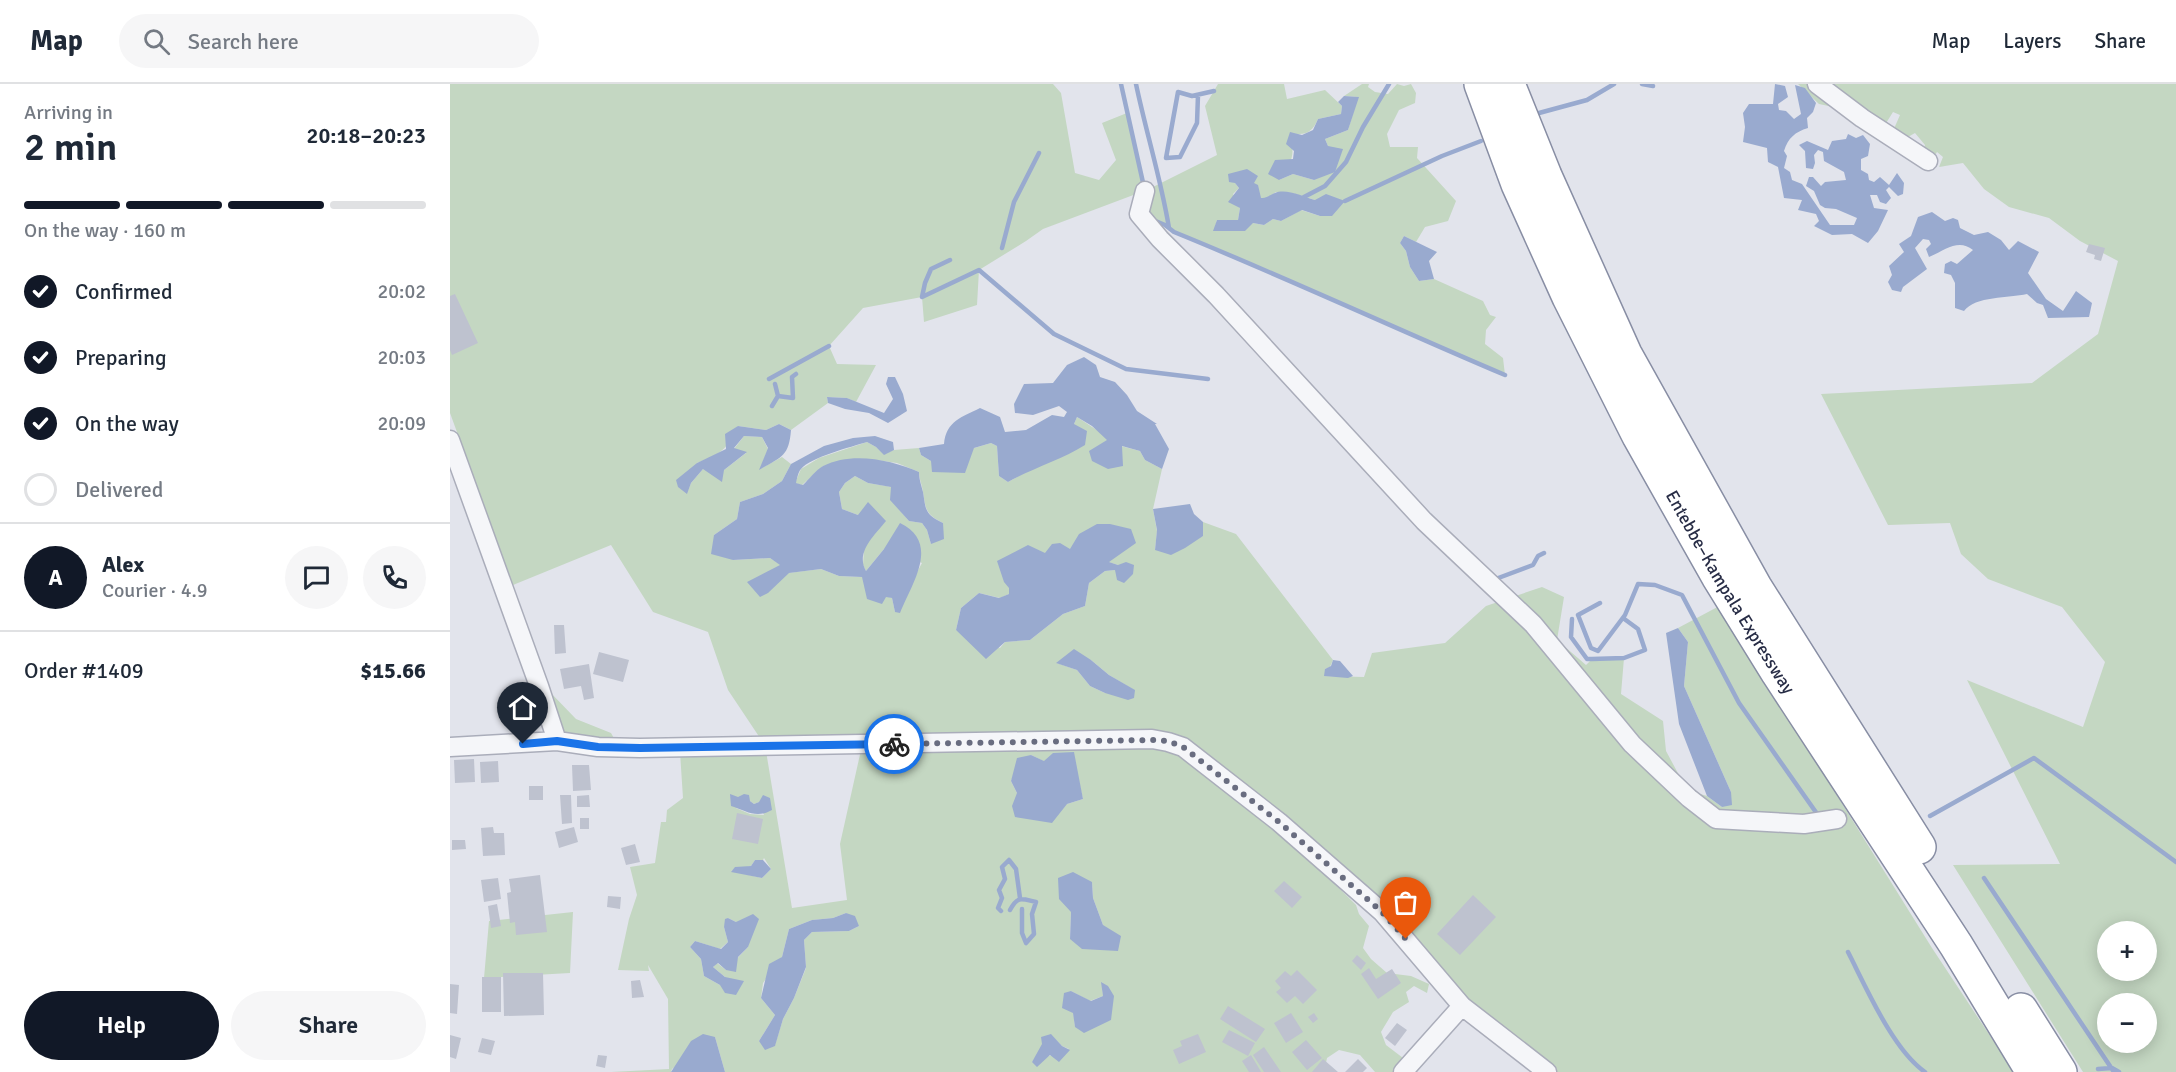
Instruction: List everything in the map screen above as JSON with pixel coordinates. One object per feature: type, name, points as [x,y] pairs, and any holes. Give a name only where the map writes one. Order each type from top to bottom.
[{"type":"highway","name":"Entebbe–Kampala Expressway","points":[[1481,84],[1518,184],[1569,297],[1639,436],[1724,586],[1778,673],[1956,945],[2033,1072]]},
{"type":"highway","name":"Entebbe–Kampala Expressway","points":[[1508,84],[1545,176],[1625,354],[1755,587],[2060,1072]]},
{"type":"street","points":[[1817,84],[1862,118],[1928,161]]},
{"type":"street","points":[[1144,191],[1139,214],[1160,239],[1216,295],[1424,521],[1533,624],[1632,744],[1689,798],[1716,819],[1804,824],[1838,819]]},
{"type":"street","points":[[450,440],[557,741]]},
{"type":"street","points":[[450,747],[557,741],[598,747],[640,748],[1168,741],[1183,747],[1261,808],[1382,912],[1462,1006],[1547,1072]]},
{"type":"street","points":[[1404,1072],[1462,1006]]},
{"type":"green space","points":[[450,84],[1053,84],[1061,93],[1075,173],[1099,180],[1116,160],[1102,123],[1127,113],[1145,191],[1217,155],[1205,106],[1218,84],[1284,84],[1287,99],[1325,90],[1342,106],[1341,114],[1318,119],[1313,128],[1307,132],[1290,133],[1292,158],[1279,180],[1293,174],[1314,180],[1328,146],[1325,139],[1348,130],[1358,97],[1344,96],[1362,84],[1369,84],[1368,87],[1375,92],[1388,94],[1397,84],[1404,86],[1411,84],[1416,93],[1415,103],[1399,110],[1387,134],[1390,147],[1418,147],[1417,158],[1456,201],[1448,221],[1425,227],[1416,242],[1404,236],[1400,243],[1419,281],[1434,279],[1483,301],[1490,315],[1496,317],[1486,330],[1485,344],[1503,358],[1505,375],[1174,232],[1151,219],[1144,191],[1043,229],[979,270],[977,305],[924,322],[922,297],[863,308],[829,346],[837,364],[876,365],[856,402],[847,398],[827,397],[828,403],[791,430],[779,424],[766,430],[738,426],[723,450],[697,463],[687,493],[691,483],[703,469],[724,470],[746,453],[734,449],[744,436],[762,437],[768,449],[760,469],[782,457],[791,464],[782,481],[763,494],[740,502],[737,519],[714,535],[733,560],[770,558],[781,565],[782,578],[788,573],[821,569],[839,576],[862,577],[886,596],[892,598],[895,612],[922,563],[884,549],[866,571],[863,565],[864,549],[858,515],[842,509],[839,492],[845,483],[855,476],[868,483],[892,487],[891,500],[909,521],[922,523],[927,530],[931,544],[943,523],[927,511],[919,472],[897,463],[869,459],[823,466],[802,485],[795,483],[801,469],[819,458],[867,442],[884,454],[894,450],[919,448],[921,455],[931,461],[991,443],[997,446],[999,476],[1008,482],[1035,467],[1074,424],[1077,417],[1121,446],[1140,451],[1145,460],[1162,469],[1153,509],[1157,531],[1155,550],[1203,536],[1203,522],[1236,534],[1333,660],[1330,667],[1325,669],[1325,676],[1364,677],[1372,653],[1445,643],[1486,606],[1542,587],[1564,597],[1557,640],[1586,665],[1592,659],[1624,658],[1621,694],[1663,721],[1666,751],[1687,790],[1707,796],[1722,807],[1731,792],[1684,686],[1688,642],[1678,628],[1725,603],[1789,707],[1833,789],[1932,948],[2014,1072],[1554,1072],[1463,1005],[1287,826],[1181,736],[1158,732],[1144,745],[1180,754],[1214,779],[1329,878],[1356,905],[1359,914],[1369,926],[1363,948],[1371,959],[1387,973],[1411,976],[1429,984],[1427,993],[1414,986],[1406,992],[1409,1002],[1393,1012],[1381,1032],[1386,1045],[1407,1061],[1399,1072],[1375,1072],[1360,1055],[1339,1050],[1327,1058],[1324,1072],[725,1072],[715,1037],[671,1072],[611,1072],[669,1069],[668,999],[648,965],[649,971],[618,970],[629,919],[637,895],[630,867],[655,863],[661,822],[666,822],[667,810],[683,798],[680,752],[766,751],[792,908],[847,900],[840,844],[861,750],[762,741],[728,690],[708,632],[653,612],[611,545],[513,585],[450,413]],"holes":[[[1235,183],[1261,198],[1267,198],[1276,192],[1292,193],[1315,200],[1320,216],[1301,210],[1281,221],[1273,219],[1264,225],[1253,223],[1214,231],[1217,220],[1238,220],[1240,208],[1233,194],[1239,188]],[[1070,550],[1118,565],[1115,570],[1105,571],[1089,583],[1085,606],[1063,614],[1030,640],[1005,642],[1000,648],[956,630],[961,608],[979,593],[1000,598],[1009,594],[1009,588],[1046,553]],[[1091,660],[1109,675],[1134,690],[1105,693],[1090,686],[1077,670],[1057,663]],[[1031,755],[1078,778],[1083,799],[1067,804],[1017,793],[1011,781],[1015,771]],[[750,801],[754,804],[759,802],[764,815],[750,814],[736,808]],[[764,858],[771,869],[762,878],[731,871],[751,866],[755,860]],[[1092,882],[1093,898],[1103,925],[1070,939],[1071,912]],[[846,913],[859,926],[849,931],[812,932],[804,940],[806,968],[783,1019],[775,1045],[759,1041],[775,1015],[761,998],[763,983],[782,957],[789,929],[812,920],[833,918]],[[728,918],[736,922],[748,947],[726,970],[717,963],[713,967],[725,977],[720,985],[704,976],[701,959],[690,947],[695,941],[720,949],[728,942],[724,927]],[[1102,982],[1111,1020],[1075,1027],[1071,991],[1090,1001],[1103,996]],[[1051,1035],[1062,1046],[1069,1049],[1032,1062]]]},
{"type":"green space","points":[[1798,84],[2176,84],[2176,1072],[2083,1072],[1953,865],[2060,864],[1967,680],[2083,727],[2105,662],[2062,607],[1988,579],[1961,554],[1950,523],[1888,525],[1821,394],[2032,383],[2098,334],[2118,261],[2080,241],[2049,218],[2009,207],[1984,189],[1963,163],[1939,167],[1943,157],[1937,152],[1930,164],[1923,153],[1925,145],[1915,133],[1899,142],[1893,131],[1900,115],[1893,112],[1883,128],[1838,108],[1819,104]]},
{"type":"green space","points":[[547,689],[576,719],[611,733],[616,742],[550,733]]},
{"type":"green space","points":[[573,912],[570,973],[484,978],[489,921]]},
{"type":"water","points":[[1775,84],[1785,86],[1788,97],[1778,104],[1779,110],[1786,111],[1794,119],[1801,114],[1795,85],[1805,88],[1816,103],[1813,112],[1807,118],[1808,128],[1799,131],[1786,146],[1784,151],[1787,156],[1784,168],[1790,172],[1792,180],[1802,184],[1830,225],[1854,225],[1857,218],[1820,205],[1814,191],[1806,186],[1809,177],[1813,177],[1821,186],[1825,182],[1846,180],[1844,172],[1824,161],[1823,152],[1818,150],[1814,155],[1813,169],[1806,168],[1805,151],[1799,145],[1807,141],[1828,150],[1832,141],[1846,139],[1848,134],[1856,138],[1863,135],[1870,144],[1868,156],[1861,159],[1861,170],[1868,174],[1869,180],[1874,182],[1880,177],[1889,185],[1897,173],[1904,183],[1903,194],[1898,196],[1889,187],[1886,190],[1891,198],[1886,204],[1880,202],[1877,195],[1870,195],[1874,208],[1888,210],[1878,231],[1868,243],[1852,234],[1832,235],[1814,226],[1819,221],[1816,214],[1798,210],[1802,200],[1784,198],[1778,167],[1768,162],[1767,148],[1743,142],[1745,127],[1743,113],[1749,104],[1773,104]]},
{"type":"water","points":[[1344,96],[1359,97],[1348,130],[1325,139],[1328,146],[1343,149],[1335,172],[1314,180],[1293,174],[1279,180],[1268,174],[1275,160],[1293,159],[1294,151],[1286,144],[1290,132],[1302,135],[1313,130],[1318,119],[1341,114],[1342,106],[1338,102]]},
{"type":"water","points":[[1247,169],[1258,176],[1254,183],[1258,185],[1261,198],[1284,192],[1315,200],[1326,194],[1345,201],[1332,216],[1320,216],[1302,210],[1281,221],[1273,219],[1264,225],[1253,223],[1245,231],[1213,231],[1217,220],[1238,220],[1240,208],[1228,202],[1239,188],[1235,183],[1229,182],[1228,174]]},
{"type":"water","points":[[1932,212],[1945,221],[1953,218],[1958,220],[1960,228],[1974,235],[1988,232],[2001,240],[2009,250],[2018,241],[2039,252],[2028,273],[2046,299],[2063,311],[2076,291],[2092,303],[2089,317],[2048,318],[2043,305],[2027,294],[1984,300],[1969,306],[1964,311],[1955,308],[1955,283],[1951,275],[1944,273],[1945,264],[1951,261],[1957,264],[1973,250],[1956,245],[1929,257],[1926,249],[1931,244],[1929,240],[1923,239],[1915,248],[1927,269],[1903,287],[1901,292],[1892,290],[1888,282],[1892,275],[1889,266],[1904,252],[1899,244],[1911,236],[1918,217]]},
{"type":"water","points":[[1404,236],[1437,252],[1429,261],[1434,279],[1419,281],[1400,243]]},
{"type":"water","points":[[1084,357],[1096,365],[1100,377],[1115,382],[1137,411],[1157,424],[1155,424],[1169,449],[1162,469],[1145,460],[1140,451],[1122,446],[1123,466],[1108,469],[1092,461],[1089,451],[1107,440],[1092,426],[1077,417],[1074,424],[1087,431],[1085,445],[1008,482],[999,476],[997,446],[991,443],[974,448],[965,473],[932,472],[931,461],[921,455],[919,448],[944,444],[948,430],[956,421],[980,408],[1000,417],[1005,432],[1026,430],[1052,415],[1064,417],[1067,412],[1059,406],[1033,415],[1015,413],[1014,404],[1024,384],[1053,383],[1067,365]]},
{"type":"water","points":[[888,377],[895,377],[903,394],[907,411],[888,423],[869,413],[845,409],[828,403],[827,397],[847,398],[884,413],[893,399],[886,384]]},
{"type":"water","points":[[779,424],[791,430],[790,439],[786,451],[773,462],[759,470],[768,448],[762,437],[744,436],[734,448],[747,452],[724,470],[722,482],[703,469],[691,483],[687,494],[678,487],[676,480],[697,463],[726,449],[725,434],[738,426],[766,430]]},
{"type":"water","points":[[875,436],[893,442],[894,450],[884,455],[867,442],[832,453],[813,460],[801,469],[796,483],[803,485],[823,466],[846,459],[884,461],[919,472],[927,510],[932,517],[943,523],[944,539],[931,544],[927,530],[922,523],[909,521],[890,500],[891,487],[868,483],[855,476],[845,483],[839,492],[842,509],[858,515],[868,502],[886,521],[865,551],[863,564],[866,571],[884,549],[900,523],[912,531],[919,541],[920,564],[900,613],[895,612],[892,598],[886,597],[882,604],[867,599],[862,577],[839,576],[821,569],[789,573],[768,593],[760,597],[747,582],[780,565],[770,558],[733,560],[711,554],[714,535],[737,519],[740,502],[763,494],[782,481],[791,464],[824,446],[853,438]]},
{"type":"water","points":[[1190,504],[1194,514],[1203,522],[1203,536],[1171,555],[1155,550],[1157,530],[1153,509]]},
{"type":"water","points":[[1097,524],[1110,524],[1131,529],[1136,543],[1109,562],[1118,565],[1126,562],[1134,565],[1133,574],[1124,583],[1117,580],[1115,570],[1105,571],[1089,583],[1085,606],[1063,614],[1030,640],[1005,642],[986,659],[956,630],[961,608],[979,593],[999,598],[1009,594],[1009,588],[1004,582],[997,561],[1028,545],[1045,553],[1052,544],[1060,543],[1070,549],[1079,534]]},
{"type":"water","points":[[1678,628],[1688,642],[1684,686],[1731,792],[1732,805],[1722,807],[1707,796],[1679,724],[1666,633]]},
{"type":"water","points":[[1074,649],[1109,675],[1135,690],[1134,698],[1128,700],[1105,693],[1090,686],[1077,670],[1056,663]]},
{"type":"water","points":[[1333,660],[1340,661],[1353,676],[1348,678],[1324,676],[1325,669],[1331,666]]},
{"type":"water","points":[[1074,752],[1083,799],[1067,804],[1052,823],[1015,817],[1012,806],[1017,793],[1011,781],[1017,758],[1031,755],[1044,761],[1053,753]]},
{"type":"water","points":[[730,794],[738,797],[744,794],[749,795],[750,801],[754,804],[759,802],[763,795],[770,798],[772,810],[756,814],[731,806]]},
{"type":"water","points":[[755,860],[763,860],[771,869],[762,878],[731,872],[735,867],[751,866]]},
{"type":"water","points":[[1073,872],[1092,882],[1093,898],[1103,925],[1121,936],[1118,951],[1082,949],[1070,939],[1071,912],[1059,899],[1058,878]]},
{"type":"water","points":[[846,913],[855,916],[859,926],[849,931],[812,932],[804,940],[806,967],[783,1019],[775,1046],[765,1050],[759,1041],[775,1015],[761,998],[769,964],[782,957],[789,929],[812,920],[833,918]]},
{"type":"water","points":[[753,914],[759,919],[748,947],[738,957],[736,972],[726,970],[718,963],[713,967],[725,977],[744,981],[736,995],[725,993],[720,985],[704,976],[701,959],[690,947],[695,941],[721,949],[728,942],[724,927],[725,919],[736,922]]},
{"type":"water","points":[[1101,982],[1108,986],[1114,996],[1111,1020],[1084,1033],[1075,1027],[1073,1013],[1062,1008],[1064,993],[1071,991],[1091,1001],[1103,996]]},
{"type":"water","points":[[703,1034],[715,1037],[725,1072],[671,1072],[691,1041]]},
{"type":"water","points":[[1051,1034],[1062,1046],[1070,1050],[1059,1062],[1050,1055],[1037,1067],[1032,1062],[1042,1044],[1041,1037]]},
{"type":"building","points":[[2089,244],[2105,248],[2101,261],[2094,259],[2095,255],[2086,252]]},
{"type":"building","points":[[455,294],[478,343],[452,355],[450,350],[450,296]]},
{"type":"building","points":[[554,625],[564,625],[566,653],[555,654]]},
{"type":"building","points":[[599,652],[629,660],[623,682],[593,674]]},
{"type":"building","points":[[589,664],[594,698],[584,700],[581,686],[564,689],[560,669]]},
{"type":"building","points":[[474,759],[475,782],[455,783],[454,760]]},
{"type":"building","points":[[498,761],[499,782],[481,783],[480,762]]},
{"type":"building","points":[[572,765],[589,765],[591,790],[573,791]]},
{"type":"building","points":[[529,786],[543,786],[543,800],[529,800]]},
{"type":"building","points":[[560,795],[571,795],[572,823],[562,824]]},
{"type":"building","points":[[589,795],[590,807],[577,807],[577,796]]},
{"type":"building","points":[[737,813],[763,819],[758,844],[732,839]]},
{"type":"building","points":[[580,818],[589,818],[589,829],[580,829]]},
{"type":"building","points":[[493,827],[494,833],[504,833],[505,855],[483,856],[481,828]]},
{"type":"building","points":[[574,827],[578,842],[559,848],[555,832]]},
{"type":"building","points":[[452,840],[465,840],[466,849],[452,850]]},
{"type":"building","points":[[635,844],[640,862],[626,865],[621,848]]},
{"type":"building","points":[[540,875],[547,932],[516,935],[515,922],[510,923],[507,893],[511,892],[509,879]]},
{"type":"building","points":[[498,878],[501,899],[484,902],[481,880]]},
{"type":"building","points":[[1284,881],[1302,897],[1292,908],[1274,891]]},
{"type":"building","points":[[1473,895],[1496,917],[1460,955],[1437,934]]},
{"type":"building","points":[[608,896],[621,897],[620,909],[607,907]]},
{"type":"building","points":[[497,904],[501,926],[491,928],[488,906]]},
{"type":"building","points":[[1357,955],[1366,963],[1361,970],[1352,961]]},
{"type":"building","points":[[1369,968],[1376,979],[1392,969],[1401,983],[1378,999],[1361,974]]},
{"type":"building","points":[[1297,970],[1317,990],[1303,1004],[1295,996],[1287,1003],[1276,992],[1281,988],[1275,981],[1285,971],[1291,976]]},
{"type":"building","points":[[503,973],[543,973],[544,1015],[504,1016]]},
{"type":"building","points":[[482,977],[501,977],[501,1012],[482,1012]]},
{"type":"building","points":[[640,980],[644,997],[632,998],[631,981]]},
{"type":"building","points":[[450,984],[459,985],[457,1014],[450,1013]]},
{"type":"building","points":[[1228,1006],[1265,1029],[1256,1042],[1220,1019]]},
{"type":"building","points":[[1291,1013],[1303,1032],[1286,1043],[1274,1023]]},
{"type":"building","points":[[1314,1013],[1318,1019],[1313,1023],[1308,1017]]},
{"type":"building","points":[[1397,1023],[1407,1030],[1395,1046],[1385,1038]]},
{"type":"building","points":[[1229,1030],[1255,1043],[1248,1056],[1222,1042]]},
{"type":"building","points":[[1198,1034],[1206,1052],[1179,1064],[1173,1050],[1182,1046],[1180,1041]]},
{"type":"building","points":[[450,1035],[461,1038],[456,1059],[450,1057]]},
{"type":"building","points":[[482,1038],[495,1041],[491,1055],[478,1052]]},
{"type":"building","points":[[1306,1040],[1322,1058],[1307,1070],[1292,1052]]},
{"type":"building","points":[[1264,1047],[1281,1072],[1264,1072],[1253,1055]]},
{"type":"building","points":[[598,1055],[607,1056],[605,1068],[596,1066]]},
{"type":"building","points":[[1251,1055],[1261,1072],[1249,1072],[1242,1061]]},
{"type":"building","points":[[1323,1059],[1338,1072],[1312,1072]]},
{"type":"building","points":[[1358,1059],[1367,1068],[1363,1072],[1345,1072]]},
{"type":"waterway","points":[[1121,84],[1144,187]]},
{"type":"waterway","points":[[1136,84],[1169,228]]},
{"type":"waterway","points":[[1304,197],[1325,186],[1346,162],[1363,127],[1389,84]]},
{"type":"waterway","points":[[1539,113],[1587,100],[1614,84]]},
{"type":"waterway","points":[[1642,84],[1653,86]]},
{"type":"waterway","points":[[1198,95],[1197,123],[1180,157],[1166,158],[1178,92],[1192,96],[1214,91]]},
{"type":"waterway","points":[[1345,201],[1442,156],[1481,141]]},
{"type":"waterway","points":[[1002,248],[1014,202],[1039,153]]},
{"type":"waterway","points":[[1153,220],[1174,232],[1505,375]]},
{"type":"waterway","points":[[950,260],[931,269],[922,297],[979,270],[1054,334],[1126,369],[1208,379]]},
{"type":"waterway","points":[[769,379],[829,346]]},
{"type":"waterway","points":[[775,384],[778,396],[793,398],[792,377],[796,374]]},
{"type":"waterway","points":[[772,406],[778,396]]},
{"type":"waterway","points":[[1493,580],[1533,565],[1538,556],[1544,553]]},
{"type":"waterway","points":[[1600,603],[1578,615],[1591,648],[1598,651],[1625,615],[1638,584],[1655,585],[1682,595],[1739,703],[1820,818]]},
{"type":"waterway","points":[[1572,619],[1571,637],[1587,659],[1592,659],[1624,658],[1645,650],[1638,629],[1623,618]]},
{"type":"waterway","points":[[1930,816],[2034,758],[2176,862]]},
{"type":"waterway","points":[[1001,911],[998,908],[1002,898],[999,890],[1005,879],[1002,867],[1009,860],[1016,869],[1020,898]]},
{"type":"waterway","points":[[1984,878],[2114,1072]]},
{"type":"waterway","points":[[1010,910],[1015,902],[1021,899],[1036,902],[1032,914],[1034,934],[1026,943],[1022,933],[1022,909]]},
{"type":"waterway","points":[[1848,952],[1891,1034],[1913,1062],[1925,1072]]},
{"type":"waterway","points":[[2098,1069],[2112,1068],[2119,1072]]},
{"type":"way so far","points":[[894,744],[1168,741],[1183,747],[1279,822],[1382,912],[1406,939]]},
{"type":"route","points":[[523,744],[557,741],[598,747],[640,748],[894,744]]}]
